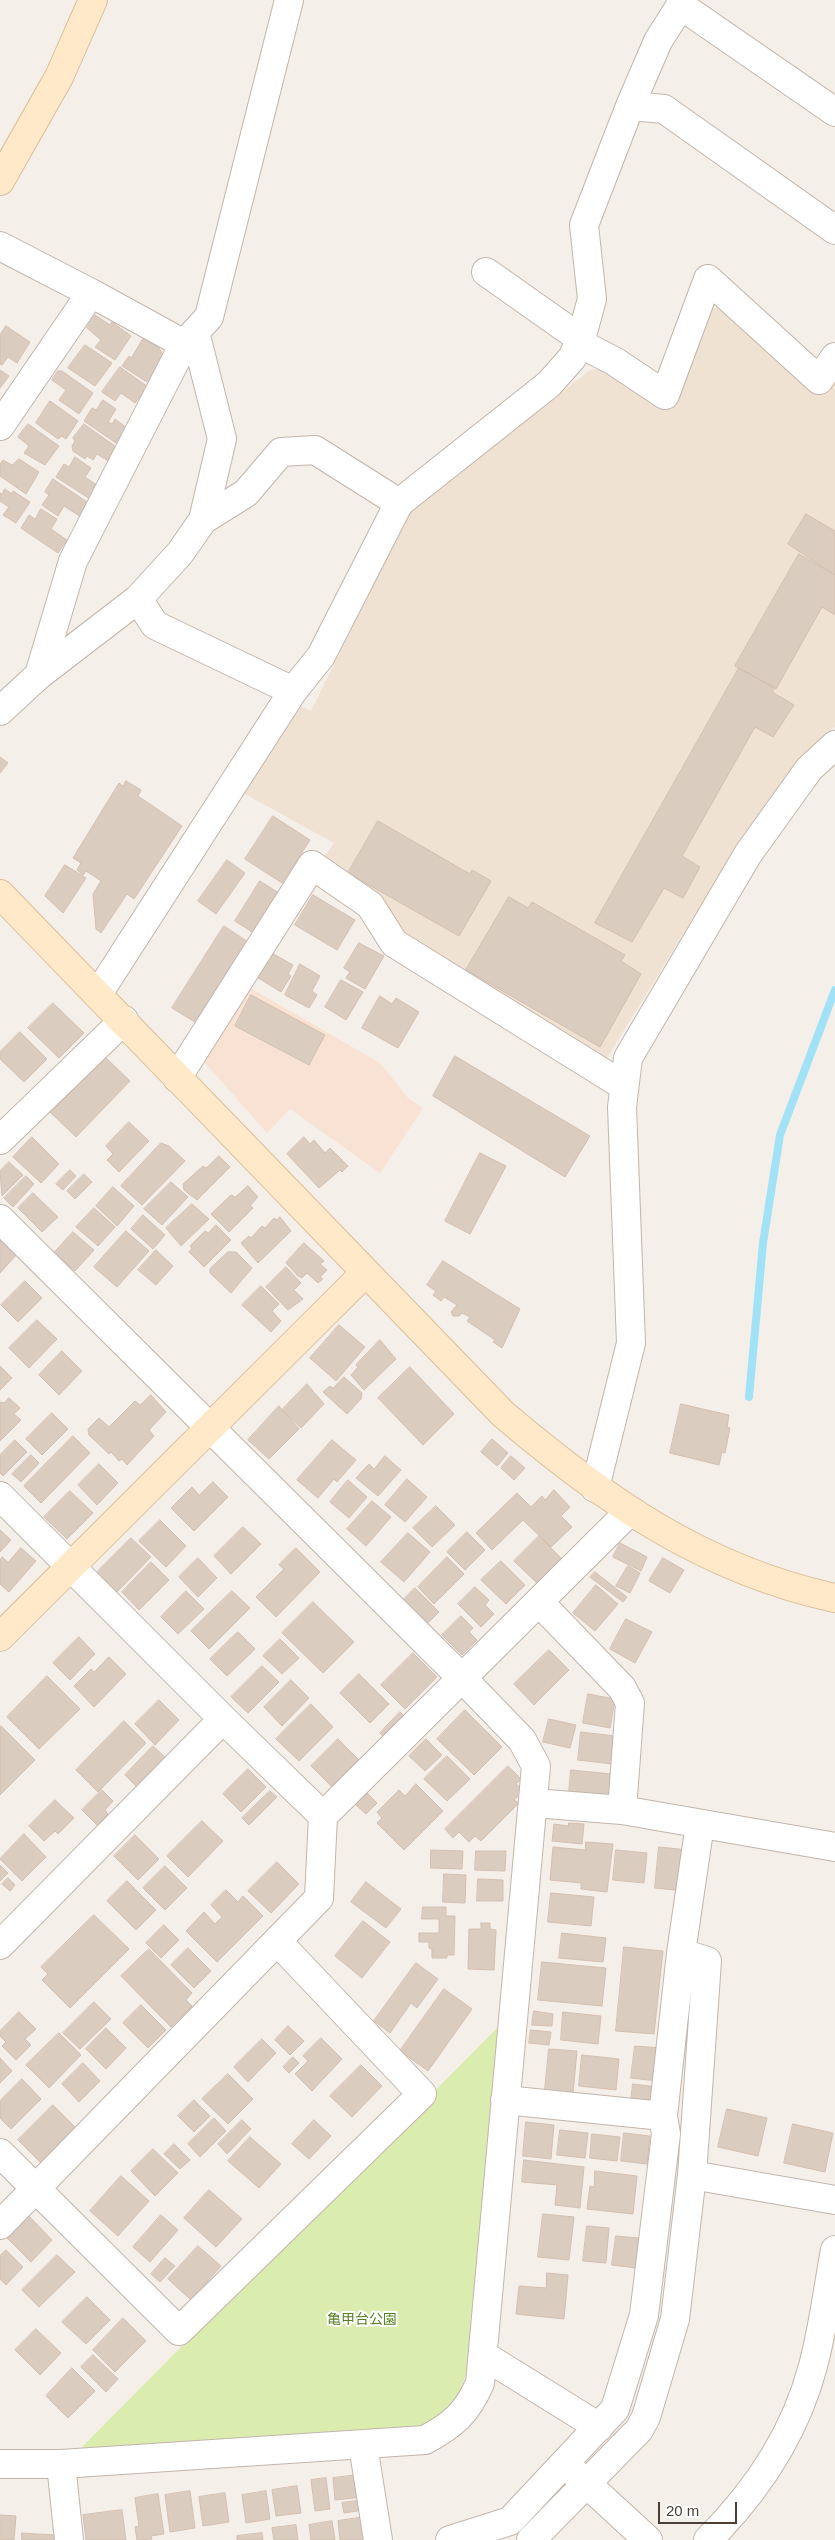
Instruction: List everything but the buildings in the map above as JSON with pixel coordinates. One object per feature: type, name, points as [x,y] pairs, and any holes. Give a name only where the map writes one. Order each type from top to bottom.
[{"type":"street","points":[[0,181],[59,77],[94,0]]},
{"type":"street","points":[[39,675],[73,561],[190,338],[209,317],[289,0]]},
{"type":"street","points":[[98,994],[293,691],[321,656],[398,503],[549,384],[566,367],[580,341],[592,299],[584,225],[630,106],[658,41],[682,3],[835,112]]},
{"type":"street","points":[[630,106],[664,109],[835,230]]},
{"type":"street","points":[[0,246],[91,293],[190,338],[222,439],[203,520],[180,553],[138,599],[39,675],[0,711]]},
{"type":"street","points":[[486,272],[580,341],[665,395],[708,279],[819,380],[835,357]]},
{"type":"street","points":[[0,426],[91,293]]},
{"type":"street","points":[[203,520],[246,493],[281,452],[315,450],[398,503]]},
{"type":"street","points":[[138,599],[155,624],[293,691]]},
{"type":"street","points":[[595,1488],[631,1343],[622,1108],[628,1058],[748,854],[809,770],[835,746]]},
{"type":"street","points":[[177,1078],[312,864],[370,905],[394,944],[624,1086]]},
{"type":"street","points":[[0,894],[124,1020],[177,1078],[503,1414],[553,1457],[629,1512],[679,1542],[732,1567],[835,1598]]},
{"type":"street","points":[[0,1140],[124,1020]]},
{"type":"street","points":[[0,1219],[462,1678],[522,1740],[536,1766],[483,2355],[480,2383],[472,2402],[459,2418],[425,2440],[61,2464],[0,2464]]},
{"type":"street","points":[[0,1637],[365,1273]]},
{"type":"street","points":[[0,1496],[323,1816]]},
{"type":"street","points":[[0,2225],[319,1898],[323,1816],[629,1512]]},
{"type":"street","points":[[539,1602],[622,1688],[630,1703],[622,1810]]},
{"type":"street","points":[[0,1945],[223,1719]]},
{"type":"street","points":[[534,1803],[622,1810],[835,1847]]},
{"type":"street","points":[[450,2540],[510,2521],[615,2409],[644,2315],[666,2134],[663,2116],[681,1953],[700,1824]]},
{"type":"street","points":[[0,2154],[180,2331],[422,2094],[278,1942]]},
{"type":"street","points":[[531,2540],[639,2430],[646,2417],[675,2319],[692,2175],[707,1961],[681,1953]]},
{"type":"street","points":[[505,2100],[663,2116]]},
{"type":"street","points":[[692,2175],[835,2200]]},
{"type":"street","points":[[708,2540],[729,2519],[757,2484],[792,2428],[813,2366],[835,2250]]},
{"type":"street","points":[[483,2355],[599,2427]]},
{"type":"street","points":[[363,2445],[378,2540]]},
{"type":"street","points":[[565,2463],[648,2540]]},
{"type":"street","points":[[61,2464],[69,2540]]},
{"type":"shaded area","points":[[724,306],[835,372],[835,727],[798,758],[768,808],[751,824],[605,1061],[404,937],[320,863],[334,843],[243,793],[300,706],[311,711],[411,510],[590,370],[609,368],[670,406],[706,310]]},
{"type":"shaded area","points":[[247,986],[380,1063],[408,1098],[423,1108],[380,1173],[290,1109],[267,1133],[200,1057]]},
{"type":"green space","name":"亀甲台公園","points":[[499,2026],[468,2367],[461,2389],[445,2413],[415,2427],[85,2451],[82,2447]]},
{"type":"waterway","points":[[749,1397],[763,1243],[780,1135],[835,990]]}]
